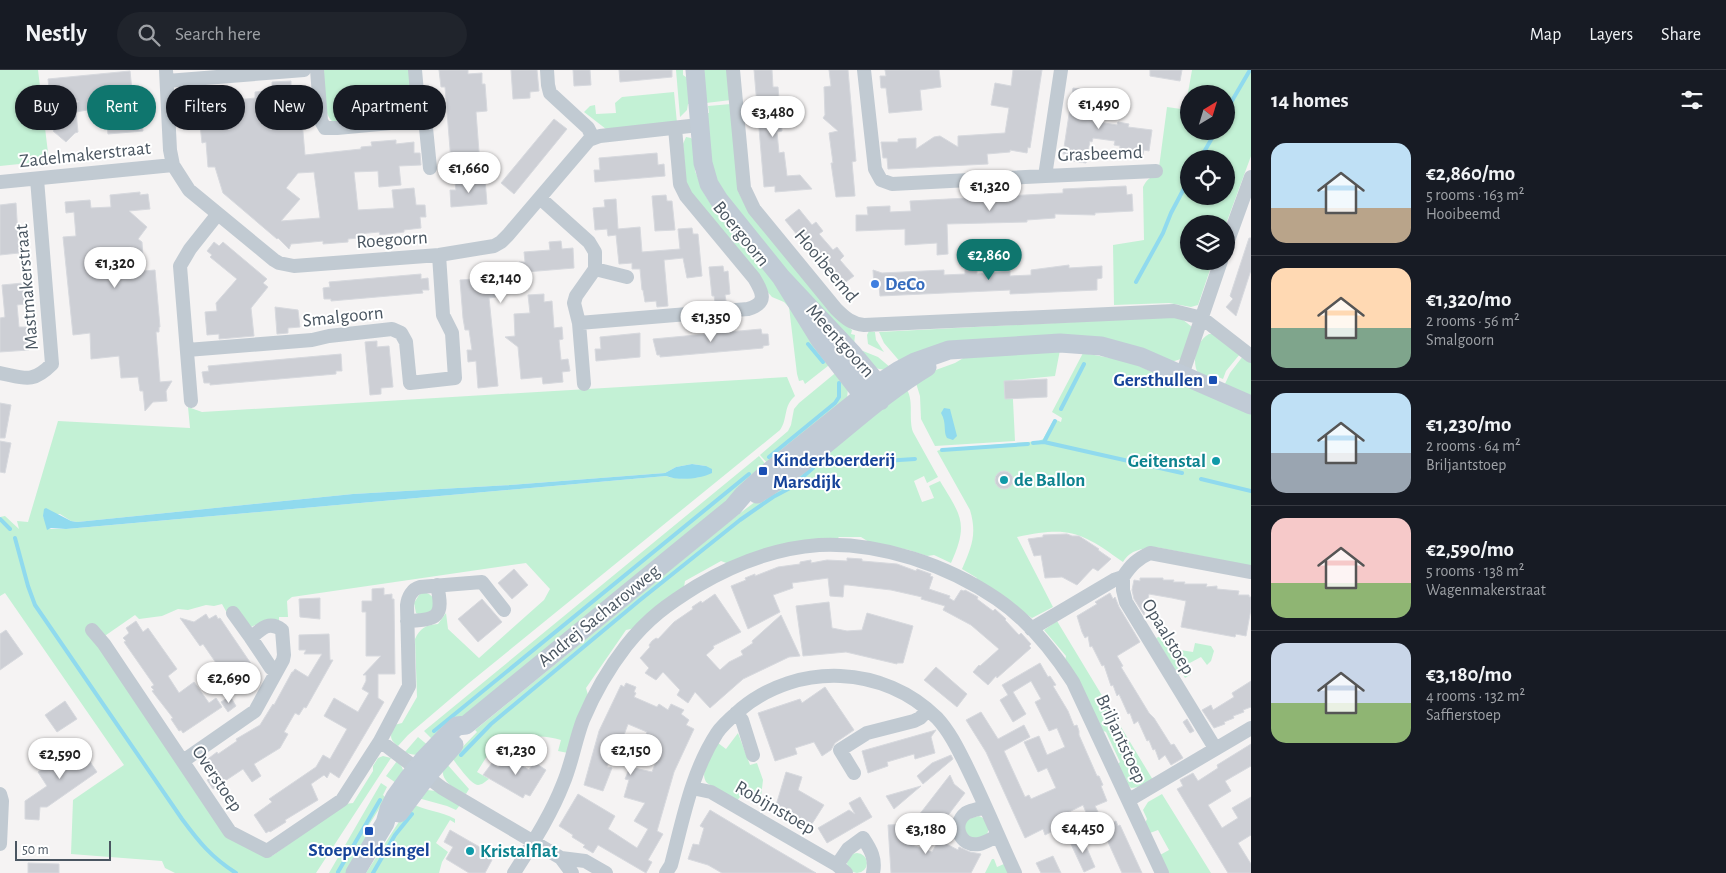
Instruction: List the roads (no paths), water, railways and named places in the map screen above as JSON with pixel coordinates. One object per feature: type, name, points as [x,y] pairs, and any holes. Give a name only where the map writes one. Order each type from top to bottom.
[{"type":"street","points":[[167,75],[304,70]]},
{"type":"street","points":[[317,70],[321,122],[325,128],[333,128]]},
{"type":"street","points":[[415,70],[416,85]]},
{"type":"street","points":[[547,70],[550,93],[588,128],[594,138],[699,125]]},
{"type":"street","name":"Meentgoorn","points":[[695,70],[703,163],[709,184],[719,200],[782,278],[853,354],[874,394]]},
{"type":"street","name":"Hooibeemd","points":[[733,70],[743,174],[748,198],[754,208],[836,309],[853,323],[864,325],[1163,310],[1202,318]]},
{"type":"street","name":"Grasbeemd","points":[[864,70],[875,169],[881,180],[892,184],[1156,171]]},
{"type":"street","name":"Grasbeemd","points":[[1045,176],[1061,70]]},
{"type":"street","name":"Roegoorn","points":[[167,75],[170,150],[173,165],[189,190],[274,260],[286,265],[300,266],[439,255],[494,246],[501,242],[585,144],[594,138]]},
{"type":"street","name":"Boergoorn","points":[[580,323],[748,309],[758,306],[762,302],[762,294],[754,278],[686,196],[680,184],[675,128]]},
{"type":"street","points":[[426,130],[430,168]]},
{"type":"street","name":"Zadelmakerstraat","points":[[0,182],[173,165]]},
{"type":"street","points":[[1235,221],[1251,177]]},
{"type":"street","name":"Mastmakerstraat","points":[[0,373],[30,379],[41,374],[52,364],[37,179]]},
{"type":"street","points":[[540,198],[589,242],[595,252],[595,269],[576,296],[574,303],[580,323],[584,384]]},
{"type":"street","points":[[192,401],[180,266],[190,249],[218,215]]},
{"type":"street","name":"Smalgoorn","points":[[187,350],[312,340],[329,336],[392,329],[401,333],[406,342],[410,383],[455,378],[452,332],[443,315],[439,255]]},
{"type":"street","points":[[595,269],[627,278]]},
{"type":"street","points":[[1182,374],[1218,270]]},
{"type":"street","points":[[1202,318],[1251,356]]},
{"type":"street","name":"Andrej Sacharovweg","points":[[355,873],[385,823],[395,797],[421,773],[434,748],[457,726],[466,725],[733,507],[766,474],[874,394],[898,371],[928,356],[949,350],[1040,344],[1086,344],[1126,352],[1251,404]]},
{"type":"street","name":"Briljantstoep","points":[[514,873],[560,792],[582,721],[598,689],[614,662],[641,628],[662,608],[710,578],[736,566],[789,549],[818,545],[873,549],[903,556],[937,568],[975,585],[998,600],[1031,629],[1060,661],[1073,682],[1162,873]]},
{"type":"street","points":[[1031,629],[1123,576],[1132,563],[1150,554],[1251,572]]},
{"type":"street","name":"Opaalstoep","points":[[1123,576],[1123,590],[1126,602],[1215,748]]},
{"type":"street","name":"Overstoep","points":[[92,630],[104,644],[230,832],[267,851],[342,800],[380,741],[409,686],[407,605],[410,594],[417,588],[482,582],[504,610]]},
{"type":"street","points":[[407,621],[428,620],[436,615],[440,605],[437,585]]},
{"type":"street","points":[[233,613],[271,668],[276,672]]},
{"type":"street","points":[[183,762],[255,711],[284,655],[282,630],[277,626],[264,627],[251,638]]},
{"type":"street","points":[[666,873],[671,865],[699,768],[719,731],[756,698],[781,685],[808,677],[828,675],[849,676],[879,682],[900,690],[938,719],[950,736],[972,778],[1015,873]]},
{"type":"street","points":[[854,773],[840,750],[867,733],[914,721],[928,710]]},
{"type":"street","points":[[736,714],[742,720],[753,755]]},
{"type":"street","points":[[1129,800],[1251,728]]},
{"type":"street","points":[[380,741],[421,773],[561,858],[572,873]]},
{"type":"street","name":"Robijnstoep","points":[[692,788],[711,792],[841,869],[848,849],[863,838],[874,858],[873,873]]},
{"type":"street","points":[[0,794],[2,801],[0,844]]},
{"type":"street","points":[[985,807],[964,815],[957,826],[958,832],[963,839],[972,844],[980,844],[997,836]]},
{"type":"street","points":[[561,858],[586,860],[606,873]]},
{"type":"water","points":[[944,408],[950,409],[957,436],[953,440],[946,436],[941,413]]},
{"type":"water","points":[[692,464],[706,466],[712,469],[712,473],[689,479],[666,476],[66,529],[51,528],[47,530],[43,516],[44,509],[46,508],[71,521],[77,522],[353,494],[510,485],[665,473],[676,467]]},
{"type":"waterway","points":[[1235,96],[1250,70]]},
{"type":"waterway","points":[[1205,150],[1211,140]]},
{"type":"waterway","points":[[1136,282],[1163,233],[1180,196]]},
{"type":"waterway","points":[[808,344],[823,362]]},
{"type":"waterway","points":[[1061,409],[1084,364]]},
{"type":"waterway","points":[[769,457],[835,403],[839,397],[839,383]]},
{"type":"waterway","points":[[1044,442],[1055,421]]},
{"type":"waterway","points":[[1033,443],[1044,442],[1182,473]]},
{"type":"waterway","points":[[942,450],[1028,444]]},
{"type":"waterway","points":[[837,464],[915,459]]},
{"type":"waterway","points":[[461,755],[491,724],[640,600],[740,520],[773,497],[790,488],[813,468]]},
{"type":"waterway","points":[[434,731],[749,474]]},
{"type":"waterway","points":[[1201,479],[1251,491]]},
{"type":"waterway","points":[[0,519],[10,529]]},
{"type":"waterway","points":[[15,538],[35,605],[182,819],[212,855],[236,873]]},
{"type":"waterway","points":[[338,872],[380,800]]},
{"type":"waterway","points":[[373,873],[395,835],[412,814]]},
{"type":"place","name":"DeCo","points":[[875,284]]},
{"type":"place","name":"Gersthullen","points":[[1213,380]]},
{"type":"place","name":"Geitenstal","points":[[1216,461]]},
{"type":"place","name":"Kinderboerderij Marsdijk","points":[[763,471]]},
{"type":"place","name":"de Ballon","points":[[1004,480]]},
{"type":"place","name":"Stoepveldsingel","points":[[369,831]]},
{"type":"place","name":"Kristalflat","points":[[470,851]]}]
